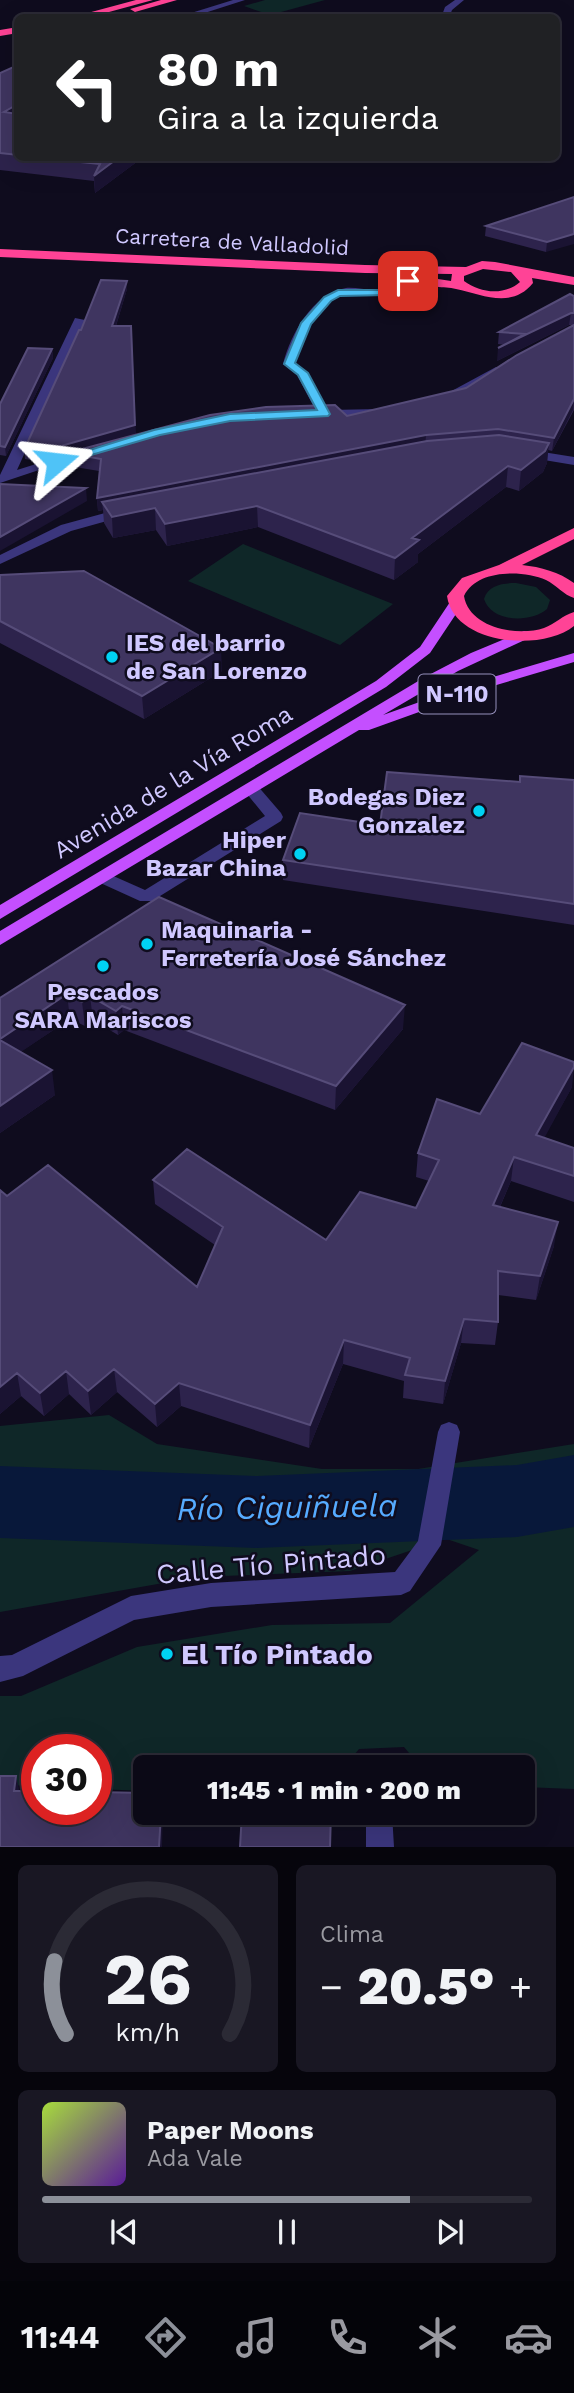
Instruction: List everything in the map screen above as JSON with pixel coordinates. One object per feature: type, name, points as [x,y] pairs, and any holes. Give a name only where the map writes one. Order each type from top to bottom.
[{"type":"highway","points":[[90,14],[148,0]]},
{"type":"highway","points":[[115,14],[172,0]]},
{"type":"highway","name":"Carretera de Valladolid","points":[[0,253],[351,269],[463,270],[493,265],[523,274]]},
{"type":"highway","name":"Carretera de Valladolid","points":[[0,261],[408,281],[461,286],[477,293],[498,295],[524,288]]},
{"type":"highway","points":[[461,286],[457,278],[463,270]]},
{"type":"highway","points":[[523,274],[574,281]]},
{"type":"highway","points":[[523,274],[527,283],[524,288],[574,293]]},
{"type":"highway","points":[[574,533],[500,570],[476,576],[464,583],[458,592],[457,603],[461,613],[479,626],[495,632],[574,635]]},
{"type":"highway","points":[[500,570],[538,572],[572,590]]},
{"type":"highway","points":[[529,635],[561,628],[574,617]]},
{"type":"main road","name":"Avenida de la Vía Roma","points":[[0,913],[381,684],[425,650],[457,603]]},
{"type":"main road","name":"Avenida de la Vía Roma","points":[[0,939],[341,736],[388,704],[457,665],[529,635]]},
{"type":"main road","name":"Avenida de la Vía Roma","points":[[341,736],[478,686],[574,657]]},
{"type":"street","points":[[193,14],[241,0]]},
{"type":"street","points":[[446,14],[447,9],[460,0]]},
{"type":"street","points":[[324,414],[302,373],[289,364],[306,323],[327,299],[338,293],[386,292],[408,281]]},
{"type":"street","points":[[3,479],[79,320]]},
{"type":"street","points":[[429,405],[517,360]]},
{"type":"street","points":[[302,414],[397,412]]},
{"type":"street","points":[[3,479],[107,446]]},
{"type":"street","points":[[513,452],[574,461]]},
{"type":"street","points":[[0,560],[83,522],[143,508]]},
{"type":"street","points":[[102,877],[146,897],[275,817],[250,788]]},
{"type":"street","name":"Calle Tío Pintado","points":[[0,1669],[14,1667],[131,1608],[211,1595],[401,1583],[429,1545],[449,1432]]},
{"type":"street","points":[[379,1825],[380,1847]]},
{"type":"green space","points":[[265,0],[325,0],[274,14],[244,6]]},
{"type":"green space","points":[[243,544],[393,604],[340,645],[188,581]]},
{"type":"green space","points":[[516,583],[536,587],[550,600],[547,609],[532,617],[512,618],[495,613],[488,607],[484,599],[492,588]]},
{"type":"green space","points":[[109,1415],[157,1444],[322,1469],[418,1469],[574,1444],[574,1789],[535,1787],[535,1755],[411,1755],[404,1747],[359,1749],[354,1755],[133,1755],[133,1791],[112,1790],[112,1734],[21,1734],[21,1786],[0,1785],[0,1696],[21,1696],[137,1647],[272,1625],[390,1623],[479,1550],[426,1532],[415,1549],[350,1571],[197,1577],[0,1612],[0,1426]]},
{"type":"building","points":[[14,67],[14,106],[4,112],[14,113],[14,155],[0,153],[0,73]]},
{"type":"building","points":[[70,161],[114,161],[94,176],[100,164]]},
{"type":"building","points":[[574,197],[574,234],[547,242],[486,226]]},
{"type":"building","points":[[101,280],[127,281],[112,326],[131,326],[135,425],[40,452],[24,450],[81,330]]},
{"type":"building","points":[[570,294],[574,296],[574,313],[498,348],[525,334],[499,332]]},
{"type":"building","points":[[574,325],[574,399],[554,438],[498,429],[426,435],[97,498],[101,459],[67,453],[210,415],[266,407],[335,405],[347,416],[466,388],[517,355]]},
{"type":"building","points":[[28,348],[52,349],[5,447],[0,446],[0,404]]},
{"type":"building","points":[[499,435],[549,443],[545,451],[521,470],[508,466],[412,538],[419,540],[395,558],[257,506],[165,524],[155,508],[112,517],[102,502],[427,441]]},
{"type":"building","points":[[0,484],[86,488],[0,537]]},
{"type":"building","name":"IES del barrio de San Lorenzo","points":[[84,571],[221,648],[142,696],[0,621],[0,575]]},
{"type":"building","points":[[387,772],[520,782],[520,776],[574,780],[574,904],[283,860],[300,813],[380,825]]},
{"type":"building","points":[[159,897],[405,1005],[336,1086],[122,1006],[116,1011],[90,996],[82,1002],[67,994],[0,1039],[0,998]]},
{"type":"building","points":[[0,1040],[52,1070],[0,1106]]},
{"type":"building","points":[[522,1043],[574,1062],[574,1067],[536,1135],[574,1148],[574,1176],[514,1157],[493,1205],[558,1222],[540,1276],[498,1271],[498,1322],[464,1319],[445,1381],[405,1375],[410,1358],[344,1340],[310,1425],[179,1383],[155,1404],[114,1369],[88,1391],[66,1371],[40,1393],[17,1373],[0,1387],[0,1190],[7,1196],[48,1165],[197,1287],[223,1227],[153,1180],[187,1149],[326,1240],[360,1192],[416,1208],[439,1160],[418,1153],[437,1099],[480,1114]]},
{"type":"building","points":[[0,1776],[16,1776],[14,1791],[21,1791],[21,1825],[112,1825],[112,1792],[133,1793],[133,1825],[160,1825],[159,1847],[0,1847]]},
{"type":"building","points":[[241,1825],[331,1825],[330,1847],[240,1847]]},
{"type":"waterway","name":"Río Ciguiñuela","points":[[0,1502],[257,1512],[517,1501],[574,1491]]},
{"type":"place","name":"IES del barrio de San Lorenzo","points":[[112,657]]},
{"type":"place","name":"Bodegas Diez Gonzalez","points":[[479,811]]},
{"type":"place","name":"Hiper Bazar China","points":[[300,854]]},
{"type":"place","name":"Maquinaria - Ferretería José Sánchez","points":[[147,944]]},
{"type":"place","name":"Pescados SARA Mariscos","points":[[103,966]]},
{"type":"place","name":"El Tío Pintado","points":[[167,1654]]},
{"type":"route","points":[[57,462],[158,432],[230,418],[262,414],[324,414],[302,373],[289,364],[306,323],[327,299],[338,293],[386,292],[395,290],[408,281]]}]
